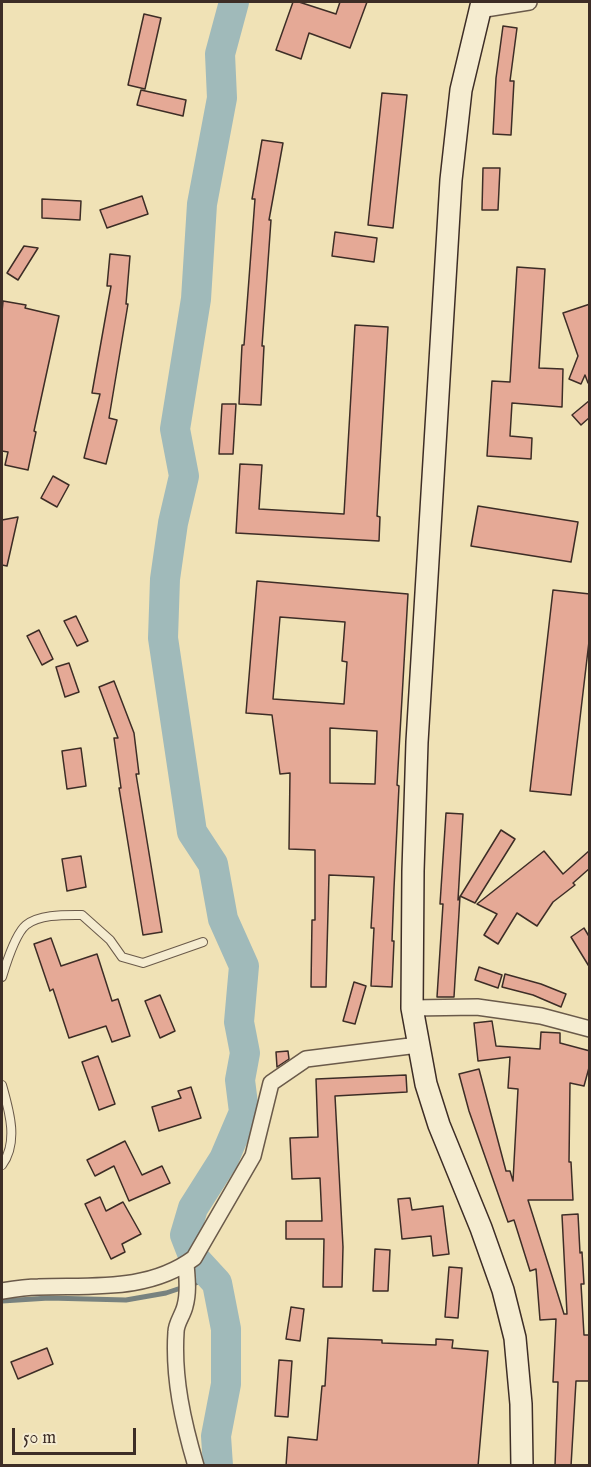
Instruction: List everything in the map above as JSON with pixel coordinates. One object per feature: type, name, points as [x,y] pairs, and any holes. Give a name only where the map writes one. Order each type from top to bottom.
[{"type":"street","points":[[522,1466],[521,1404],[515,1338],[506,1300],[481,1228],[439,1125],[426,1084],[415,1026],[413,871],[417,742],[451,180],[461,90],[481,6],[529,2]]},
{"type":"street","points":[[2,1291],[36,1287],[128,1285],[162,1275],[194,1258],[254,1156],[271,1083],[306,1059],[477,1006],[541,1016],[590,1029]]},
{"type":"street","points":[[186,1264],[188,1280],[186,1305],[176,1328],[176,1369],[177,1388],[196,1466]]},
{"type":"lane","points":[[2,977],[12,949],[25,926],[38,920],[60,915],[82,915],[110,940],[122,957],[143,963],[203,942]]},
{"type":"lane","points":[[2,1085],[12,1136],[7,1158],[2,1165]]},
{"type":"building","points":[[293,2],[336,14],[340,2],[367,2],[350,48],[309,33],[301,59],[276,50]]},
{"type":"building","points":[[144,14],[161,18],[145,89],[128,85]]},
{"type":"building","points":[[503,26],[517,28],[510,81],[514,81],[511,135],[493,134],[496,78]]},
{"type":"building","points":[[141,90],[186,100],[183,116],[137,105]]},
{"type":"building","points":[[382,93],[407,95],[393,228],[368,225]]},
{"type":"building","points":[[262,140],[283,143],[269,220],[271,220],[262,346],[264,346],[261,405],[239,404],[255,199],[252,199]]},
{"type":"building","points":[[483,168],[500,168],[498,210],[482,210]]},
{"type":"building","points":[[142,196],[148,214],[107,228],[100,210]]},
{"type":"building","points":[[42,199],[81,201],[80,220],[42,218]]},
{"type":"building","points":[[335,232],[377,238],[374,262],[332,256]]},
{"type":"building","points":[[24,246],[38,248],[18,280],[7,273]]},
{"type":"building","points":[[110,254],[130,256],[126,304],[128,304],[109,418],[117,420],[106,464],[84,458],[100,394],[92,393],[111,286],[107,286]]},
{"type":"building","points":[[517,267],[545,269],[539,368],[563,369],[562,407],[512,403],[510,436],[532,438],[531,459],[487,456],[492,381],[510,382]]},
{"type":"building","points":[[3,301],[26,305],[25,308],[59,316],[34,431],[36,432],[28,470],[5,465],[8,452],[2,451]]},
{"type":"building","points":[[590,304],[590,383],[585,375],[581,384],[569,379],[578,356],[563,313]]},
{"type":"building","points":[[355,325],[388,327],[377,516],[380,517],[379,541],[236,533],[240,464],[262,465],[259,509],[344,514]]},
{"type":"building","points":[[590,400],[590,417],[581,425],[572,415]]},
{"type":"building","points":[[222,404],[236,404],[233,454],[219,454]]},
{"type":"building","points":[[53,476],[69,485],[57,507],[41,498]]},
{"type":"building","points":[[478,506],[578,522],[571,562],[471,546]]},
{"type":"building","points":[[18,517],[7,566],[2,565],[2,520]]},
{"type":"building","points":[[257,581],[408,594],[397,785],[399,786],[392,987],[371,986],[374,877],[329,875],[326,987],[311,987],[312,920],[315,920],[315,850],[289,849],[290,773],[280,774],[272,715],[246,713]],"holes":[[[280,617],[345,622],[342,661],[347,662],[344,704],[273,699]],[[330,728],[377,731],[375,784],[330,783]]]},
{"type":"building","points":[[553,590],[590,594],[590,633],[571,795],[530,791]]},
{"type":"building","points":[[76,616],[88,641],[77,646],[64,621]]},
{"type":"building","points":[[39,630],[53,659],[42,665],[27,636]]},
{"type":"building","points":[[69,663],[79,692],[65,697],[56,667]]},
{"type":"building","points":[[114,681],[134,733],[139,774],[136,774],[162,932],[143,935],[119,788],[121,788],[114,738],[118,738],[99,687]]},
{"type":"building","points":[[81,748],[86,786],[67,789],[62,751]]},
{"type":"building","points":[[446,813],[463,814],[458,900],[460,897],[454,997],[437,997],[443,904],[440,904]]},
{"type":"building","points":[[501,830],[515,839],[475,903],[460,896]]},
{"type":"building","points":[[590,850],[590,868],[573,883],[575,885],[553,902],[537,926],[517,913],[498,944],[484,935],[497,914],[477,904],[544,851],[563,874]]},
{"type":"building","points":[[81,856],[86,887],[67,891],[62,859]]},
{"type":"building","points":[[584,928],[590,938],[590,968],[571,937]]},
{"type":"building","points":[[51,938],[61,966],[97,954],[112,1001],[118,999],[130,1036],[112,1042],[106,1026],[69,1038],[53,989],[50,991],[34,944]]},
{"type":"building","points":[[479,967],[502,975],[498,988],[475,980]]},
{"type":"building","points":[[505,974],[566,994],[561,1007],[533,995],[502,987]]},
{"type":"building","points":[[354,982],[366,986],[355,1024],[343,1021]]},
{"type":"building","points":[[160,995],[175,1031],[160,1038],[145,1001]]},
{"type":"building","points":[[492,1021],[496,1046],[540,1049],[541,1032],[560,1033],[560,1043],[590,1051],[590,1064],[584,1086],[570,1083],[569,1162],[571,1162],[573,1200],[528,1200],[564,1314],[567,1314],[562,1215],[578,1214],[584,1284],[581,1284],[584,1335],[590,1335],[590,1381],[576,1381],[571,1466],[555,1466],[558,1382],[553,1382],[556,1319],[540,1320],[536,1269],[530,1271],[514,1220],[508,1222],[469,1111],[459,1074],[479,1069],[506,1171],[510,1171],[513,1181],[518,1089],[508,1088],[510,1057],[478,1061],[474,1023]]},
{"type":"building","points":[[288,1051],[289,1059],[277,1067],[276,1052]]},
{"type":"building","points":[[98,1056],[115,1104],[99,1110],[82,1062]]},
{"type":"building","points":[[406,1075],[407,1092],[335,1096],[343,1247],[342,1287],[323,1287],[324,1239],[286,1239],[286,1221],[322,1221],[320,1178],[292,1179],[290,1138],[318,1137],[316,1079]]},
{"type":"building","points":[[191,1087],[201,1118],[159,1131],[152,1107],[181,1098],[178,1091]]},
{"type":"building","points":[[125,1141],[142,1175],[162,1166],[170,1183],[129,1201],[114,1166],[95,1176],[87,1160]]},
{"type":"building","points":[[100,1197],[106,1211],[123,1202],[141,1234],[122,1244],[125,1252],[111,1259],[85,1204]]},
{"type":"building","points":[[410,1198],[412,1210],[443,1206],[449,1254],[433,1256],[431,1236],[402,1239],[398,1199]]},
{"type":"building","points":[[375,1249],[390,1250],[388,1291],[373,1291]]},
{"type":"building","points":[[449,1267],[462,1268],[458,1318],[445,1317]]},
{"type":"building","points":[[291,1307],[304,1309],[300,1341],[286,1339]]},
{"type":"building","points":[[328,1338],[436,1345],[436,1339],[453,1340],[452,1348],[488,1351],[478,1466],[286,1466],[288,1437],[317,1440],[322,1386],[325,1386]]},
{"type":"building","points":[[47,1348],[53,1364],[18,1379],[11,1362]]},
{"type":"building","points":[[279,1360],[292,1361],[288,1417],[275,1416]]},
{"type":"waterway","points":[[218,1466],[216,1436],[226,1384],[226,1329],[217,1283],[194,1258],[185,1235],[193,1208],[224,1159],[244,1112],[240,1080],[245,1053],[239,1022],[244,966],[223,919],[213,864],[192,832],[163,638],[165,579],[173,523],[184,476],[175,429],[196,299],[202,204],[222,98],[220,54],[234,2]]},
{"type":"waterway","points":[[2,1301],[49,1298],[126,1300],[166,1293],[196,1283],[200,1265]]}]
